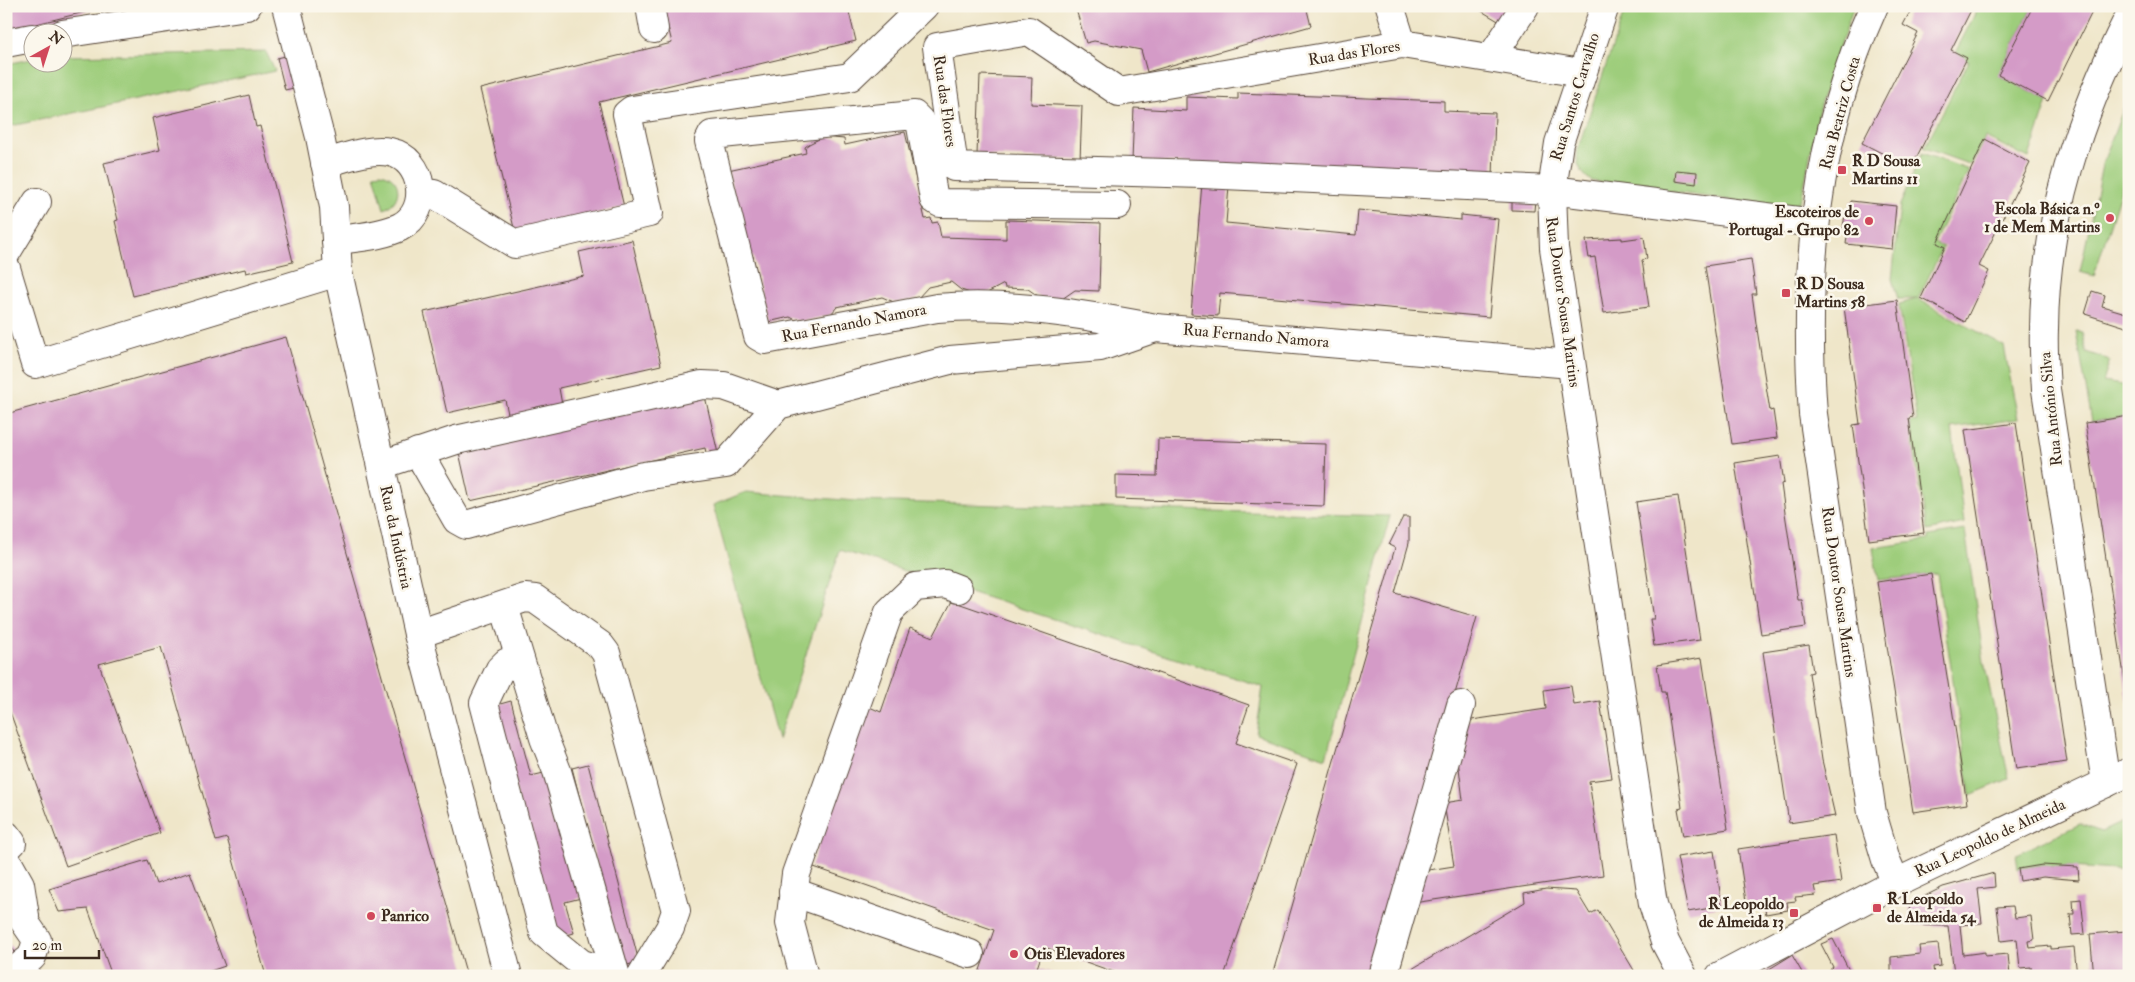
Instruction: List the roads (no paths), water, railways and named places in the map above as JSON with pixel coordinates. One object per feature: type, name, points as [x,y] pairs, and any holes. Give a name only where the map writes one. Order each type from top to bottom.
[{"type":"street","points":[[72,32],[247,6]]},
{"type":"street","name":"Rua da Indústria","points":[[286,6],[309,92],[325,163],[334,207],[338,272],[418,634],[508,976]]},
{"type":"street","points":[[421,193],[434,194],[515,244],[649,213],[627,114],[632,110],[850,77],[924,6]]},
{"type":"street","points":[[1491,58],[1524,6]]},
{"type":"street","name":"Rua Santos Carvalho","points":[[1552,190],[1559,143],[1605,6]]},
{"type":"street","name":"Rua Beatriz Costa","points":[[1815,223],[1828,148],[1845,83],[1874,6]]},
{"type":"street","points":[[1394,9],[1402,44]]},
{"type":"street","name":"Rua António Silva","points":[[2117,777],[2046,390],[2044,329],[2047,276],[2054,224],[2066,172],[2101,72],[2129,17]]},
{"type":"street","name":"Rua das Flores","points":[[1552,190],[1202,174],[954,167],[938,47],[1029,31],[1119,92],[1402,44],[1581,73]]},
{"type":"street","points":[[6,43],[22,40]]},
{"type":"street","name":"Rua Fernando Namora","points":[[1117,205],[940,203],[934,199],[920,121],[914,115],[712,135],[709,141],[758,336],[765,340],[937,308],[965,305],[1089,316],[1156,328],[1571,364]]},
{"type":"street","points":[[325,163],[379,151],[392,153],[404,158],[413,168],[419,180],[421,193],[418,206],[411,218],[401,227],[336,241]]},
{"type":"street","points":[[1552,190],[1815,223]]},
{"type":"street","name":"Rua Doutor Sousa Martins","points":[[1552,190],[1554,248],[1653,904],[1665,942],[1683,976]]},
{"type":"street","points":[[6,253],[37,202]]},
{"type":"street","name":"Rua Doutor Sousa Martins","points":[[1815,223],[1809,280],[1808,347],[1813,414],[1872,813],[1886,860],[1896,883]]},
{"type":"street","points":[[6,268],[35,364],[338,272]]},
{"type":"street","points":[[418,452],[457,520],[466,525],[643,476],[726,464],[778,405],[950,360],[1100,347],[1156,328]]},
{"type":"street","points":[[381,465],[456,440],[702,385],[724,386],[778,405]]},
{"type":"street","points":[[796,972],[790,923],[796,874],[889,612],[915,587],[945,584],[958,589]]},
{"type":"street","points":[[418,634],[525,598],[535,599],[600,645],[606,653],[676,911],[670,928],[642,976]]},
{"type":"street","points":[[504,606],[544,738],[557,771],[613,968],[599,969],[582,964],[544,933],[484,703],[506,663],[523,669]]},
{"type":"street","points":[[1383,976],[1461,705]]},
{"type":"street","name":"Rua Leopoldo de Almeida","points":[[1729,974],[1896,883],[2117,777]]},
{"type":"street","points":[[8,846],[20,884],[26,922]]},
{"type":"street","points":[[793,892],[970,954]]},
{"type":"street","points":[[6,895],[37,940],[32,957],[8,976]]},
{"type":"place","name":"R D Sousa Martins 11","points":[[1842,170]]},
{"type":"place","name":"Escola Básica n.º 1 de Mem Martins","points":[[2110,218]]},
{"type":"place","name":"Escoteiros de Portugal - Grupo 82","points":[[1869,221]]},
{"type":"place","name":"R D Sousa Martins 58","points":[[1786,293]]},
{"type":"place","name":"R Leopoldo de Almeida 54","points":[[1877,908]]},
{"type":"place","name":"R Leopoldo de Almeida 13","points":[[1794,913]]},
{"type":"place","name":"Panrico","points":[[371,916]]},
{"type":"place","name":"Otis Elevadores","points":[[1014,954]]}]
